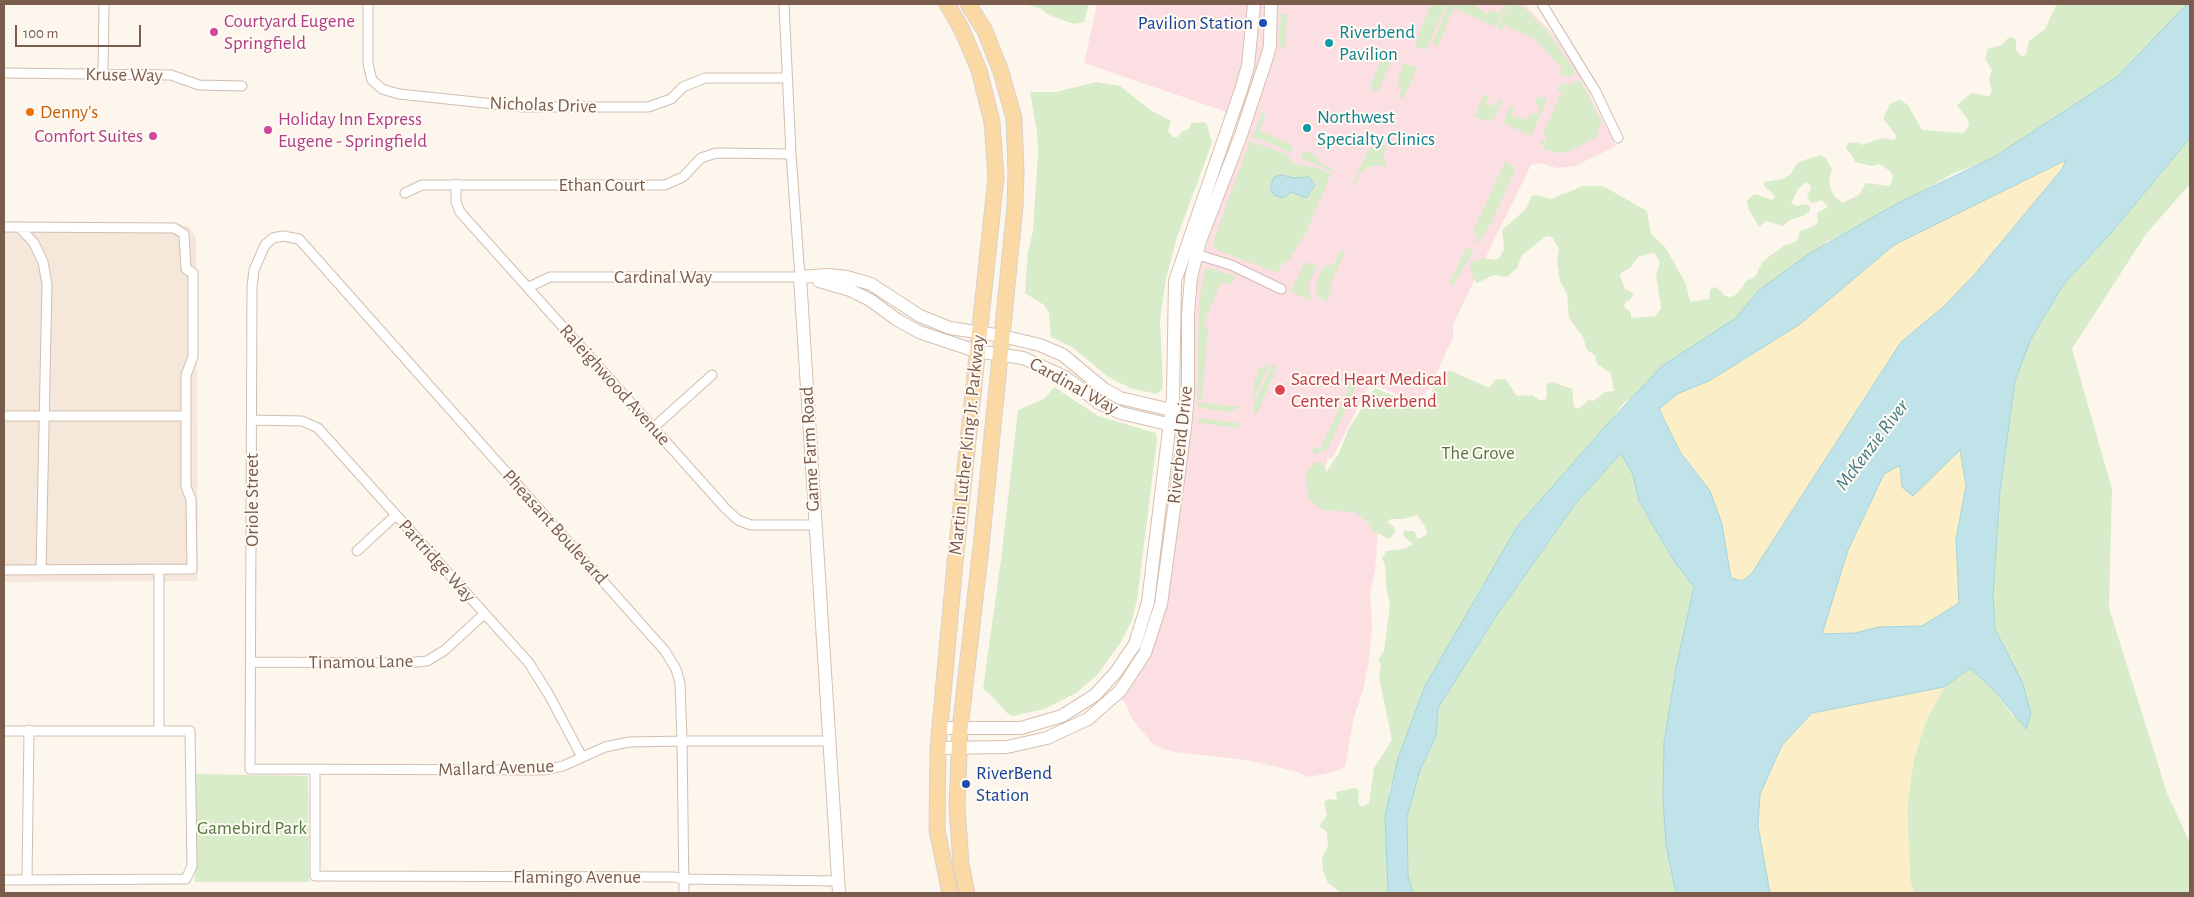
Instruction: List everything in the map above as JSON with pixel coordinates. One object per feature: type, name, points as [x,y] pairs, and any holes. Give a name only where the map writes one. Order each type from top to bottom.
[{"type":"main road","name":"Martin Luther King Jr. Parkway","points":[[947,4],[961,28],[979,70],[992,122],[996,177],[976,351],[939,728],[937,830],[950,893]]},
{"type":"main road","name":"Martin Luther King Jr. Parkway","points":[[968,4],[985,31],[1001,72],[1014,118],[1015,206],[960,729],[957,807],[961,864],[968,893]]},
{"type":"street","points":[[103,74],[104,4]]},
{"type":"street","name":"Nicholas Drive","points":[[368,4],[368,64],[372,80],[382,89],[399,94],[523,107],[648,107],[665,102],[683,87],[705,78],[786,78]]},
{"type":"street","name":"Game Farm Road","points":[[784,4],[790,154],[800,277],[838,887]]},
{"type":"street","name":"Riverbend Drive","points":[[939,728],[1022,728],[1062,716],[1095,696],[1135,644],[1148,602],[1170,425],[1175,281],[1184,250],[1246,74],[1254,4]]},
{"type":"street","name":"Riverbend Drive","points":[[938,748],[1007,747],[1047,738],[1088,719],[1120,691],[1145,653],[1161,604],[1185,428],[1188,314],[1191,277],[1197,255],[1267,57],[1270,46],[1271,4]]},
{"type":"street","points":[[1533,4],[1546,14]]},
{"type":"street","points":[[1542,4],[1546,14],[1574,54],[1596,92],[1618,138]]},
{"type":"street","name":"Kruse Way","points":[[4,73],[171,75],[199,85],[242,86]]},
{"type":"street","name":"Ethan Court","points":[[405,193],[422,185],[665,185],[682,177],[702,158],[716,154],[790,154]]},
{"type":"street","name":"Raleighwood Avenue","points":[[456,184],[456,202],[460,212],[738,520],[750,525],[814,525]]},
{"type":"street","points":[[4,227],[174,228],[184,234],[186,269],[193,273],[193,357],[186,375],[186,487],[191,499],[192,569],[4,570]]},
{"type":"street","points":[[19,227],[34,243],[43,262],[47,284],[46,416],[41,570]]},
{"type":"street","name":"Pheasant Boulevard","points":[[273,238],[291,236],[299,239],[665,651],[676,669],[680,683],[684,893]]},
{"type":"street","name":"Oriole Street","points":[[250,769],[252,287],[254,270],[259,256],[265,245],[273,238]]},
{"type":"street","points":[[1184,250],[1232,265],[1281,290]]},
{"type":"street","name":"Cardinal Way","points":[[529,287],[550,277],[800,277],[828,275],[847,277],[871,284],[920,316],[950,328],[1002,336],[1040,345],[1062,356],[1099,385],[1120,398],[1186,413]]},
{"type":"street","name":"Cardinal Way","points":[[800,277],[828,282],[850,290],[870,300],[896,319],[919,332],[976,351],[1023,358],[1058,374],[1099,403],[1121,413],[1185,428]]},
{"type":"street","points":[[653,428],[712,375]]},
{"type":"street","points":[[4,416],[186,416]]},
{"type":"street","name":"Partridge Way","points":[[252,420],[302,421],[318,428],[529,664],[549,695],[582,757]]},
{"type":"street","points":[[357,552],[396,515]]},
{"type":"street","points":[[159,569],[159,731]]},
{"type":"street","name":"Tinamou Lane","points":[[251,662],[405,663],[427,661],[445,650],[484,614]]},
{"type":"street","points":[[27,880],[29,730]]},
{"type":"street","points":[[4,731],[190,731],[192,866],[186,879],[4,880]]},
{"type":"street","name":"Mallard Avenue","points":[[250,769],[545,770],[562,766],[605,747],[629,742],[682,740],[828,741]]},
{"type":"street","name":"Flamingo Avenue","points":[[315,770],[315,876],[674,877],[838,887]]},
{"type":"shaded area","name":"Sacred Heart Medical Center at Riverbend","points":[[1097,4],[1524,4],[1560,41],[1616,146],[1575,166],[1557,168],[1539,163],[1531,165],[1453,324],[1453,337],[1430,388],[1417,400],[1410,400],[1378,386],[1368,388],[1333,457],[1327,460],[1321,502],[1379,515],[1375,571],[1370,593],[1372,625],[1369,660],[1363,691],[1354,717],[1345,767],[1334,772],[1309,777],[1298,772],[1247,760],[1175,752],[1161,748],[1153,744],[1132,719],[1126,704],[1119,697],[1147,658],[1165,614],[1193,400],[1196,285],[1209,236],[1251,125],[1221,110],[1084,63]]},
{"type":"shaded area","points":[[4,221],[176,223],[189,227],[196,238],[198,581],[4,582]]},
{"type":"green space","points":[[1025,4],[1089,4],[1084,22],[1074,24]]},
{"type":"green space","points":[[1431,4],[1447,4],[1425,51],[1417,47],[1415,43]]},
{"type":"green space","points":[[1449,4],[1472,4],[1487,14],[1492,10],[1498,14],[1504,7],[1499,4],[1513,4],[1502,14],[1496,27],[1454,8],[1437,47],[1432,44]]},
{"type":"green space","points":[[1515,4],[1520,4],[1549,33],[1576,73],[1569,77],[1559,74],[1562,68],[1535,39],[1504,25],[1502,30],[1498,28],[1503,15]]},
{"type":"green space","name":"The Grove","points":[[2059,4],[2188,4],[2135,65],[2088,101],[1997,157],[1954,173],[1866,223],[1828,241],[1747,315],[1623,404],[1480,589],[1410,726],[1389,791],[1391,893],[1341,893],[1328,883],[1323,871],[1322,858],[1328,845],[1327,832],[1319,826],[1327,815],[1324,802],[1328,799],[1337,800],[1336,792],[1355,788],[1359,790],[1358,803],[1362,807],[1369,803],[1374,768],[1392,740],[1379,677],[1381,665],[1378,660],[1384,651],[1390,605],[1386,587],[1385,564],[1382,559],[1386,551],[1404,549],[1413,544],[1403,535],[1404,531],[1414,531],[1418,539],[1426,535],[1427,530],[1417,515],[1404,519],[1391,519],[1387,522],[1394,527],[1395,532],[1389,539],[1373,531],[1368,523],[1355,512],[1322,510],[1308,498],[1306,474],[1315,462],[1320,462],[1324,465],[1326,472],[1339,453],[1348,430],[1375,388],[1413,404],[1431,396],[1434,382],[1445,370],[1454,372],[1489,388],[1496,379],[1506,380],[1517,396],[1532,395],[1539,400],[1545,400],[1547,396],[1546,386],[1548,383],[1553,382],[1572,389],[1574,407],[1578,409],[1589,400],[1593,401],[1605,392],[1614,391],[1611,373],[1597,364],[1595,355],[1587,350],[1583,337],[1569,318],[1567,294],[1560,281],[1557,262],[1559,248],[1552,237],[1544,238],[1522,255],[1517,268],[1507,277],[1494,275],[1477,283],[1474,280],[1470,266],[1472,262],[1481,258],[1496,260],[1500,257],[1504,249],[1502,230],[1526,209],[1532,196],[1536,195],[1551,199],[1583,186],[1603,186],[1647,211],[1651,234],[1665,247],[1686,284],[1690,302],[1709,299],[1710,290],[1714,287],[1719,289],[1725,296],[1734,296],[1746,281],[1755,277],[1763,261],[1784,246],[1797,241],[1800,231],[1814,226],[1818,222],[1817,213],[1828,207],[1822,200],[1813,203],[1809,201],[1807,197],[1811,188],[1810,184],[1806,182],[1799,188],[1791,203],[1797,206],[1806,204],[1810,206],[1810,211],[1803,216],[1790,220],[1783,226],[1766,221],[1759,227],[1749,210],[1747,201],[1754,194],[1773,200],[1775,196],[1764,186],[1764,182],[1783,179],[1791,174],[1798,162],[1821,155],[1825,157],[1832,169],[1829,178],[1830,187],[1834,196],[1842,203],[1859,195],[1866,183],[1890,186],[1893,176],[1891,172],[1880,164],[1872,166],[1855,162],[1846,148],[1848,143],[1857,142],[1862,145],[1881,138],[1895,140],[1896,135],[1884,120],[1884,116],[1891,103],[1900,100],[1908,105],[1922,130],[1964,133],[1969,125],[1968,120],[1957,105],[1971,93],[1989,96],[1992,92],[1989,78],[1992,70],[1985,59],[1988,49],[2002,45],[2008,38],[2012,37],[2016,40],[2016,50],[2022,57],[2026,54],[2029,41],[2045,29],[2055,7]],"holes":[[[1651,253],[1655,254],[1660,262],[1656,275],[1661,308],[1656,316],[1631,318],[1631,313],[1624,306],[1634,293],[1625,289],[1620,276],[1622,272],[1630,268],[1638,257]]]},
{"type":"green space","points":[[1281,14],[1287,14],[1285,50],[1279,44]]},
{"type":"green space","points":[[1394,50],[1396,51],[1378,91],[1372,90],[1370,87],[1381,60],[1389,61]]},
{"type":"green space","points":[[1404,63],[1417,68],[1403,99],[1400,98],[1401,89],[1397,81]]},
{"type":"green space","points":[[1580,80],[1602,123],[1597,137],[1568,152],[1557,153],[1544,149],[1540,140],[1545,142],[1547,137],[1543,134],[1562,92],[1557,90],[1560,83],[1567,85]]},
{"type":"green space","points":[[1096,82],[1120,86],[1150,110],[1171,121],[1168,131],[1173,137],[1178,137],[1181,132],[1189,129],[1191,123],[1204,122],[1207,124],[1212,143],[1176,240],[1166,279],[1160,320],[1163,383],[1162,389],[1157,394],[1133,389],[1118,382],[1107,376],[1072,347],[1051,337],[1049,313],[1044,305],[1025,293],[1028,252],[1033,231],[1038,153],[1037,132],[1030,92],[1056,92]]},
{"type":"green space","points":[[1484,94],[1489,96],[1486,103],[1495,107],[1498,100],[1502,101],[1494,119],[1489,122],[1474,117]]},
{"type":"green space","points":[[1538,96],[1547,100],[1531,136],[1503,123],[1510,105],[1514,107],[1511,115],[1527,120],[1530,113],[1537,114],[1540,107],[1535,103]]},
{"type":"green space","points":[[1262,112],[1266,114],[1259,130],[1291,145],[1293,150],[1291,153],[1263,140],[1252,138]]},
{"type":"green space","points":[[2190,138],[2190,184],[2146,234],[2072,349],[2112,489],[2109,608],[2167,793],[2190,843],[2190,893],[1914,893],[1910,880],[1907,806],[1914,759],[1925,723],[1944,687],[1970,668],[1993,689],[2013,716],[2007,655],[1995,629],[1993,595],[2000,491],[2015,381],[2031,339],[2063,285],[2111,233]]},
{"type":"green space","points":[[1250,141],[1286,154],[1295,164],[1315,167],[1331,174],[1306,233],[1287,263],[1283,262],[1278,273],[1217,250],[1212,245]]},
{"type":"green space","points":[[1381,144],[1386,146],[1383,155],[1387,168],[1379,165],[1366,168],[1359,174],[1354,186],[1352,185],[1368,150]]},
{"type":"green space","points":[[1307,151],[1319,157],[1318,162],[1335,170],[1342,165],[1333,172],[1301,158],[1302,154]]},
{"type":"green space","points":[[1505,161],[1516,168],[1491,223],[1478,243],[1475,242],[1478,235],[1473,232]]},
{"type":"green space","points":[[1466,247],[1471,250],[1475,248],[1453,286],[1449,284]]},
{"type":"green space","points":[[1341,250],[1345,252],[1330,285],[1333,287],[1327,302],[1317,296],[1315,287],[1323,267],[1334,264]]},
{"type":"green space","points":[[1305,262],[1315,265],[1318,263],[1308,286],[1311,300],[1290,292]]},
{"type":"green space","points":[[1210,268],[1235,276],[1231,285],[1221,282],[1203,326],[1208,328],[1202,400],[1197,400],[1199,301],[1205,269]]},
{"type":"green space","points":[[1270,362],[1252,403],[1255,377],[1258,377],[1256,371]]},
{"type":"green space","points":[[1272,365],[1277,367],[1257,414],[1254,413],[1254,404]]},
{"type":"green space","points":[[1341,380],[1356,386],[1329,447],[1325,451],[1316,454],[1312,451],[1313,446],[1320,450],[1348,389]]},
{"type":"green space","points":[[1054,387],[1098,416],[1156,433],[1157,440],[1137,600],[1132,620],[1121,642],[1098,674],[1076,693],[1044,709],[1013,716],[1008,714],[983,689],[1001,560],[1018,410],[1044,399]]},
{"type":"green space","points":[[1197,402],[1240,407],[1230,412],[1201,408],[1197,406]]},
{"type":"green space","points":[[1200,418],[1238,423],[1240,425],[1237,428],[1199,423],[1197,420]]},
{"type":"green space","points":[[1621,453],[1633,475],[1639,501],[1674,561],[1694,587],[1676,668],[1664,743],[1663,800],[1666,845],[1676,893],[1413,893],[1408,876],[1407,817],[1420,770],[1436,736],[1438,708],[1496,616],[1576,503]]},
{"type":"green space","name":"Gamebird Park","points":[[196,774],[308,776],[309,882],[195,882]]},
{"type":"sand","points":[[2066,160],[2062,169],[1975,274],[1943,307],[1901,342],[1752,573],[1742,581],[1731,578],[1729,559],[1710,491],[1680,452],[1659,409],[1677,394],[1709,381],[1800,324],[1894,245]]},
{"type":"sand","points":[[1960,450],[1966,486],[1956,539],[1959,603],[1922,626],[1879,627],[1855,633],[1821,634],[1848,550],[1884,474],[1900,465],[1913,496]]},
{"type":"sand","points":[[1944,687],[1925,723],[1914,759],[1907,806],[1910,880],[1914,893],[1827,893],[1821,889],[1823,893],[1770,893],[1758,826],[1760,794],[1782,745],[1812,713]]},
{"type":"water","name":"McKenzie River","points":[[2187,4],[2190,4],[2190,138],[2111,233],[2063,285],[2031,339],[2015,381],[2000,491],[1993,595],[1995,629],[2023,684],[2031,714],[2026,729],[1993,689],[1970,668],[1944,687],[1812,713],[1782,745],[1760,794],[1758,826],[1770,893],[1676,893],[1666,845],[1663,800],[1664,743],[1676,668],[1694,587],[1674,561],[1639,501],[1633,475],[1621,453],[1576,503],[1496,616],[1438,708],[1436,736],[1420,770],[1407,817],[1408,876],[1413,893],[1388,893],[1385,816],[1398,758],[1425,686],[1517,527],[1610,421],[1662,366],[1736,318],[1759,290],[1810,253],[1900,202],[1994,157],[2117,77]],"holes":[[[2066,160],[2062,169],[1975,274],[1943,307],[1901,342],[1752,573],[1742,581],[1731,578],[1722,524],[1710,491],[1680,452],[1659,409],[1677,394],[1709,381],[1800,324],[1894,245]],[[1960,450],[1966,486],[1956,539],[1959,603],[1922,626],[1879,627],[1855,633],[1822,634],[1848,550],[1884,474],[1900,465],[1902,487],[1913,496]]]},
{"type":"water","points":[[1282,175],[1294,178],[1309,177],[1315,185],[1306,198],[1291,192],[1283,198],[1274,195],[1270,188],[1274,177]]},
{"type":"place","name":"Pavilion Station","points":[[1263,23]]},
{"type":"place","name":"Courtyard Eugene Springfield","points":[[214,32]]},
{"type":"place","name":"Riverbend Pavilion","points":[[1329,43]]},
{"type":"place","name":"Denny's","points":[[30,112]]},
{"type":"place","name":"Northwest Specialty Clinics","points":[[1307,128]]},
{"type":"place","name":"Holiday Inn Express Eugene - Springfield","points":[[268,130]]},
{"type":"place","name":"Comfort Suites","points":[[153,136]]},
{"type":"place","name":"Sacred Heart Medical Center at Riverbend","points":[[1280,390]]},
{"type":"place","name":"RiverBend Station","points":[[966,784]]}]
